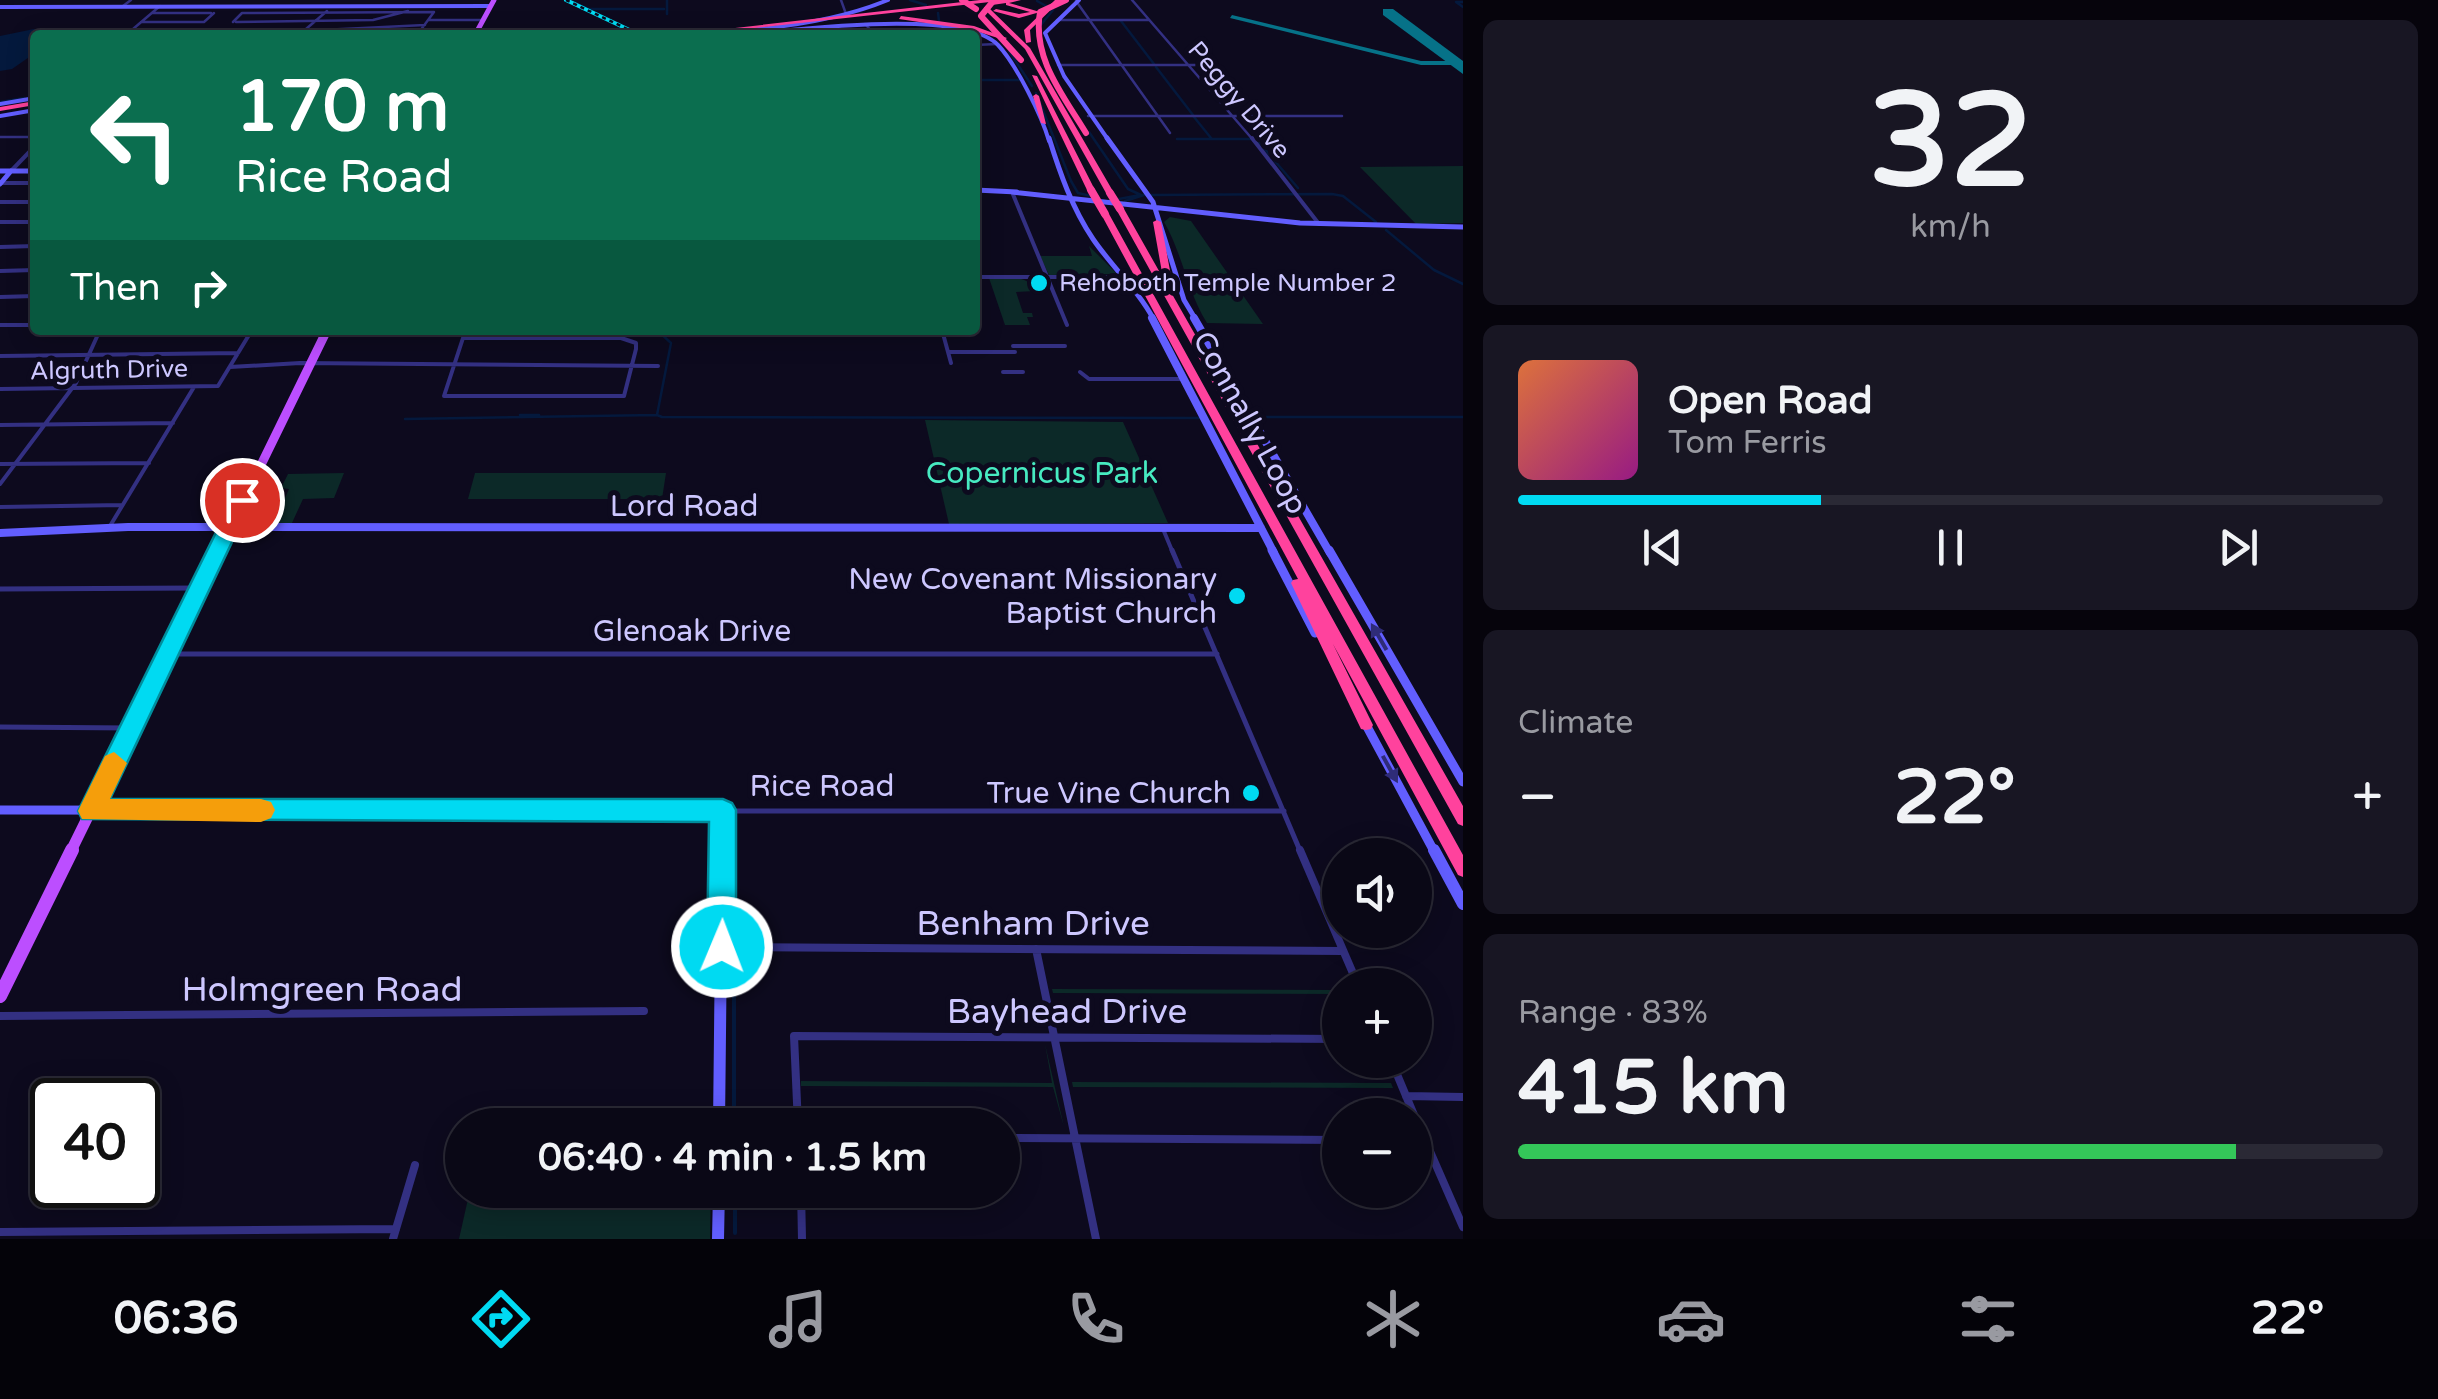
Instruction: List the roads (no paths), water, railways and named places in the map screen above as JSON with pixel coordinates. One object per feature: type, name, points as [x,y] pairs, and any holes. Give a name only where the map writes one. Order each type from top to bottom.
[{"type":"highway","points":[[869,14],[903,0]]},
{"type":"highway","points":[[784,28],[980,4],[1019,16],[1037,12],[1022,5],[918,0]]},
{"type":"highway","points":[[732,30],[1018,0]]},
{"type":"highway","points":[[800,24],[1031,0]]},
{"type":"highway","points":[[1037,64],[1027,30],[1062,0]]},
{"type":"highway","points":[[1062,0],[1040,12],[1039,36],[1054,78],[1086,133],[1108,189]]},
{"type":"highway","points":[[952,10],[942,16],[965,22],[978,19],[980,4]]},
{"type":"highway","points":[[760,30],[980,4]]},
{"type":"highway","points":[[980,4],[1042,90]]},
{"type":"highway","points":[[980,4],[1028,42]]},
{"type":"highway","points":[[980,4],[981,16],[1020,60],[1069,146]]},
{"type":"highway","name":"Connally Loop","points":[[980,4],[1018,37],[1037,64],[1463,820]]},
{"type":"highway","name":"Connally Loop","points":[[980,4],[1019,48],[1091,190],[1463,870]]},
{"type":"highway","points":[[884,18],[980,30]]},
{"type":"highway","points":[[980,30],[1005,39]]},
{"type":"highway","points":[[1033,84],[1044,123]]},
{"type":"highway","points":[[0,109],[30,105]]},
{"type":"highway","points":[[1154,210],[1172,304]]},
{"type":"highway","points":[[1261,498],[1268,522],[1366,724]]},
{"type":"main road","points":[[1077,1],[1044,35],[1058,65],[1088,116],[1142,184],[1173,249],[1184,300],[1463,782]]},
{"type":"main road","points":[[0,7],[329,8],[492,3]]},
{"type":"main road","points":[[477,30],[492,3]]},
{"type":"main road","points":[[666,30],[846,14]]},
{"type":"main road","points":[[795,30],[865,24],[926,24],[959,30]]},
{"type":"main road","points":[[980,35],[997,44],[1044,123],[1069,195],[1097,246],[1144,300],[1261,528],[1463,904]]},
{"type":"main road","points":[[1,183],[11,171]]},
{"type":"main road","points":[[980,190],[1069,195]]},
{"type":"main road","points":[[1012,192],[1069,195]]},
{"type":"main road","points":[[1154,210],[1319,224],[1463,227]]},
{"type":"main road","points":[[0,996],[324,335]]},
{"type":"main road","name":"Lord Road","points":[[0,533],[228,527]]},
{"type":"main road","name":"Rice Road","points":[[0,810],[723,810]]},
{"type":"main road","points":[[720,1108],[723,810]]},
{"type":"main road","points":[[718,1239],[719,1208]]},
{"type":"street","points":[[123,6],[131,0]]},
{"type":"street","points":[[288,6],[294,0]]},
{"type":"street","points":[[841,0],[846,14],[888,0]]},
{"type":"street","name":"Peggy Drive","points":[[1132,0],[1235,116],[1319,224]]},
{"type":"street","points":[[1077,1],[1170,132]]},
{"type":"street","points":[[132,30],[160,6]]},
{"type":"street","points":[[304,30],[329,8]]},
{"type":"street","points":[[408,11],[380,20],[233,22],[242,13],[329,8],[408,11],[433,12],[422,30]]},
{"type":"street","points":[[141,22],[204,22],[214,12],[152,13]]},
{"type":"street","points":[[304,30],[482,20]]},
{"type":"street","points":[[1057,20],[1149,20]]},
{"type":"street","points":[[865,24],[870,30]]},
{"type":"street","points":[[980,45],[997,44]]},
{"type":"street","points":[[1058,65],[1210,65]]},
{"type":"street","points":[[1088,116],[1342,116]]},
{"type":"street","points":[[0,138],[30,137]]},
{"type":"street","points":[[11,171],[30,152]]},
{"type":"street","points":[[0,171],[30,171]]},
{"type":"street","points":[[1,183],[30,183]]},
{"type":"street","points":[[1012,192],[1067,325]]},
{"type":"street","points":[[1069,195],[1154,210]]},
{"type":"street","points":[[0,202],[30,202]]},
{"type":"street","points":[[0,222],[30,222]]},
{"type":"street","points":[[0,247],[30,246]]},
{"type":"street","points":[[0,271],[30,270]]},
{"type":"street","points":[[980,278],[1125,277]]},
{"type":"street","points":[[0,297],[30,296]]},
{"type":"street","points":[[0,325],[30,325]]},
{"type":"street","points":[[0,484],[72,389],[98,335]]},
{"type":"street","points":[[249,335],[230,368],[658,366]]},
{"type":"street","points":[[943,335],[951,364]]},
{"type":"street","points":[[463,338],[535,338],[633,342],[636,349],[624,396],[444,396],[463,338]]},
{"type":"street","points":[[948,352],[1064,346]]},
{"type":"street","points":[[0,356],[238,353]]},
{"type":"street","name":"Algruth Drive","points":[[0,389],[218,386],[230,368]]},
{"type":"street","points":[[1003,372],[1022,372]]},
{"type":"street","points":[[1080,372],[1089,379],[1185,378]]},
{"type":"street","points":[[108,529],[194,388]]},
{"type":"street","points":[[0,425],[173,423]]},
{"type":"street","points":[[0,464],[150,462]]},
{"type":"street","points":[[0,507],[123,505]]},
{"type":"street","name":"Lord Road","points":[[228,527],[1261,528]]},
{"type":"street","points":[[1163,528],[1350,968]]},
{"type":"street","points":[[0,589],[199,588]]},
{"type":"street","name":"Glenoak Drive","points":[[168,654],[1217,654]]},
{"type":"street","points":[[0,727],[132,728]]},
{"type":"street","name":"Rice Road","points":[[723,810],[1284,810]]},
{"type":"street","name":"Benham Drive","points":[[722,947],[1343,951]]},
{"type":"street","points":[[1036,949],[1096,1239]]},
{"type":"street","name":"Holmgreen Road","points":[[0,1016],[644,1011]]},
{"type":"street","name":"Bayhead Drive","points":[[797,1108],[794,1036],[1322,1039]]},
{"type":"street","points":[[1398,1078],[1406,1096],[1463,1096]]},
{"type":"street","points":[[1020,1138],[1322,1140]]},
{"type":"street","points":[[1432,1164],[1463,1227]]},
{"type":"street","points":[[393,1239],[415,1165]]},
{"type":"street","points":[[801,1208],[802,1239]]},
{"type":"street","points":[[0,1232],[396,1228]]},
{"type":"water","points":[[34,29],[38,30],[30,30],[30,56],[12,69],[0,71],[0,36]]},
{"type":"waterway","points":[[569,0],[588,9],[664,9]]},
{"type":"waterway","points":[[667,0],[667,14]]},
{"type":"waterway","points":[[910,0],[926,5]]},
{"type":"waterway","points":[[1037,1],[1046,6]]},
{"type":"waterway","points":[[1463,2],[1456,2],[1463,7]]},
{"type":"waterway","points":[[1040,26],[1053,10]]},
{"type":"waterway","points":[[938,13],[939,21]]},
{"type":"waterway","points":[[1121,21],[1154,64]]},
{"type":"waterway","points":[[1009,51],[1032,86]]},
{"type":"waterway","points":[[1156,67],[1193,115]]},
{"type":"waterway","points":[[980,80],[1020,80]]},
{"type":"waterway","points":[[1036,93],[1071,181],[1078,193],[1091,196]]},
{"type":"waterway","points":[[0,102],[24,98]]},
{"type":"waterway","points":[[1194,117],[1211,138]]},
{"type":"waterway","points":[[1089,132],[1128,189],[1141,195]]},
{"type":"waterway","points":[[1177,139],[1251,139]]},
{"type":"waterway","points":[[1256,139],[1298,188]]},
{"type":"waterway","points":[[1151,195],[1332,194],[1343,196],[1376,222]]},
{"type":"waterway","points":[[1119,199],[1140,195]]},
{"type":"waterway","points":[[1125,201],[1144,195]]},
{"type":"waterway","points":[[1386,230],[1434,270],[1463,284]]},
{"type":"waterway","points":[[657,415],[671,343],[662,335]]},
{"type":"waterway","points":[[520,415],[539,415]]},
{"type":"waterway","points":[[405,419],[657,415]]},
{"type":"waterway","points":[[657,415],[1201,418]]},
{"type":"waterway","points":[[1257,417],[1463,417]]},
{"type":"waterway","points":[[734,960],[734,1108]]},
{"type":"waterway","points":[[735,1208],[735,1233]]},
{"type":"railway","points":[[566,0],[629,30]]},
{"type":"place","name":"Rehoboth Temple Number 2","points":[[1039,283]]},
{"type":"place","name":"New Covenant Missionary Baptist Church","points":[[1237,596]]},
{"type":"place","name":"True Vine Church","points":[[1251,793]]},
{"type":"park label","name":"Copernicus Park","points":[[1042,473]]}]
